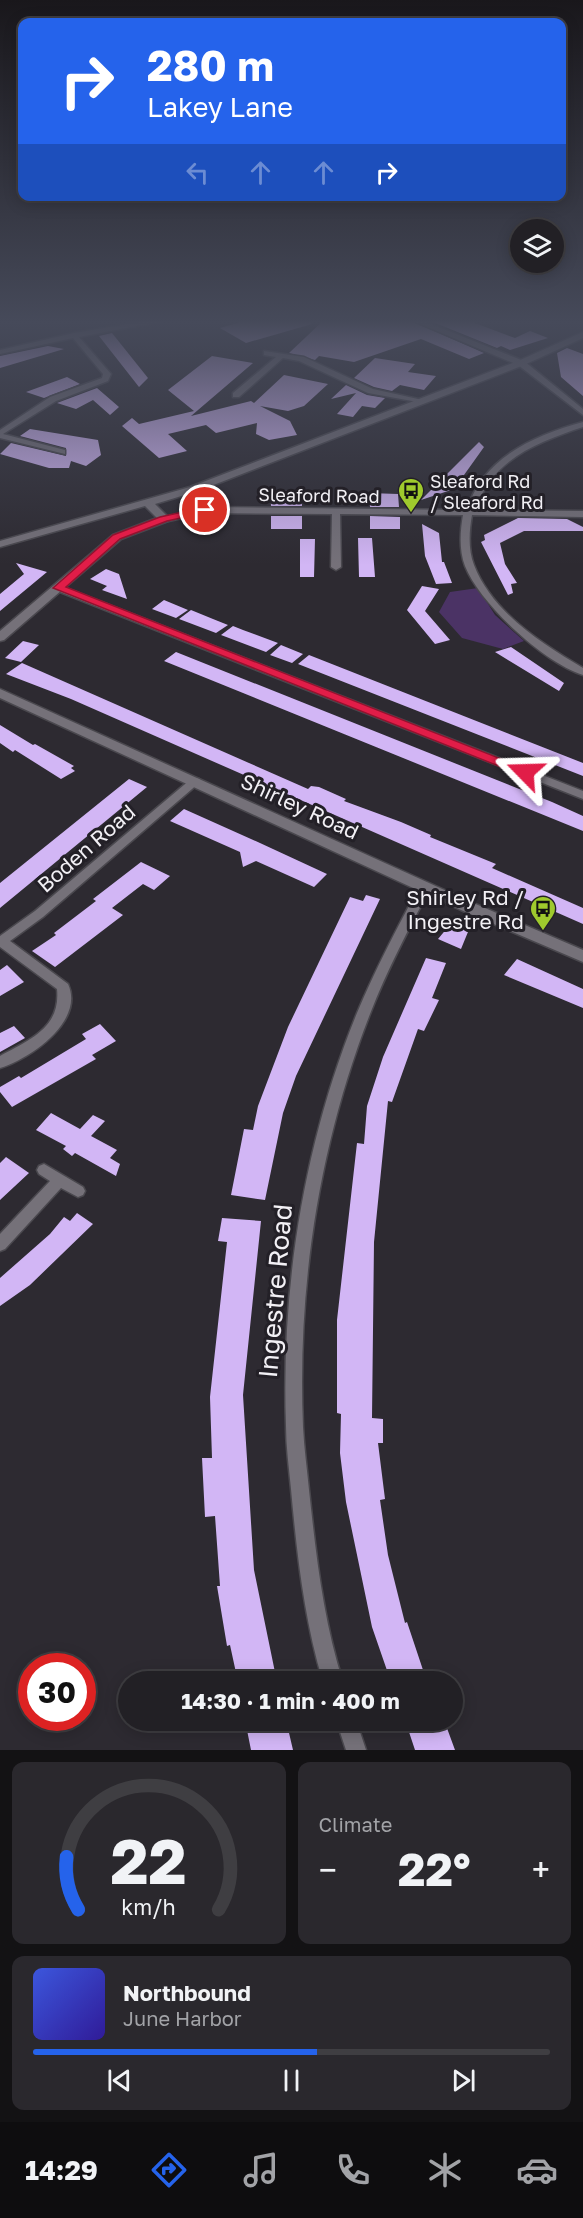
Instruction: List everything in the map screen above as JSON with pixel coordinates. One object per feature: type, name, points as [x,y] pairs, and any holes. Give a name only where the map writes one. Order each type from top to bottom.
[{"type":"street","points":[[0,434],[49,402]]},
{"type":"street","points":[[0,544],[194,489],[421,402]]},
{"type":"street","points":[[569,402],[583,413]]},
{"type":"street","points":[[583,424],[547,436],[512,455],[482,483],[469,513],[465,546],[472,569],[482,587],[502,613],[532,639],[583,672]]},
{"type":"street","points":[[0,434],[62,452]]},
{"type":"street","points":[[0,637],[117,537],[164,519],[148,503]]},
{"type":"street","points":[[133,508],[148,524]]},
{"type":"street","name":"Sleaford Road","points":[[164,519],[205,510],[583,514]]},
{"type":"street","points":[[336,512],[336,567]]},
{"type":"street","points":[[58,588],[583,795]]},
{"type":"street","name":"Shirley Road","points":[[0,693],[425,887],[583,956]]},
{"type":"street","name":"Boden Road","points":[[0,941],[39,914],[195,781]]},
{"type":"street","name":"Ingestre Road","points":[[331,1671],[308,1571],[294,1420],[298,1263],[311,1182],[328,1114],[349,1052],[384,966],[425,887]]},
{"type":"street","points":[[0,941],[63,987],[66,1004],[64,1014],[52,1031],[0,1063]]},
{"type":"street","points":[[44,1170],[78,1191]]},
{"type":"street","points":[[0,1244],[60,1180]]},
{"type":"street","points":[[350,1731],[356,1750]]},
{"type":"shaded area","points":[[478,588],[495,615],[524,641],[503,649],[462,638],[439,612],[450,592]]},
{"type":"building","points":[[61,402],[90,402],[76,409],[57,403]]},
{"type":"building","points":[[95,402],[113,402],[119,407],[110,415]]},
{"type":"building","points":[[182,402],[208,402],[191,416],[248,402],[309,402],[304,406],[288,411],[260,406],[290,421],[297,435],[269,440],[256,434],[257,423],[216,433],[206,425],[168,434],[187,451],[159,458],[122,426],[132,418],[139,424],[194,411]]},
{"type":"building","points":[[348,402],[381,402],[375,408],[362,406],[353,417],[337,414]]},
{"type":"building","points":[[30,429],[98,440],[101,455],[86,466],[71,461],[69,468],[49,468],[0,454],[11,443],[66,456],[66,448],[20,436]]},
{"type":"building","points":[[479,442],[484,447],[454,489],[421,500]]},
{"type":"building","points":[[270,490],[301,491],[302,506],[271,506]]},
{"type":"building","points":[[369,493],[398,494],[399,507],[370,507]]},
{"type":"building","points":[[271,516],[302,516],[302,529],[271,529]]},
{"type":"building","points":[[370,516],[400,517],[400,529],[370,529]]},
{"type":"building","points":[[518,518],[567,519],[583,527],[583,531],[524,531],[500,543],[505,564],[517,583],[511,584],[513,593],[508,595],[481,542],[485,540],[484,535]]},
{"type":"building","points":[[422,524],[439,533],[442,562],[444,562],[452,583],[436,584],[425,556]]},
{"type":"building","points":[[358,538],[372,538],[375,577],[359,577]]},
{"type":"building","points":[[300,539],[315,539],[314,577],[300,577]]},
{"type":"building","points":[[16,563],[47,572],[0,611],[0,594],[24,574]]},
{"type":"building","points":[[106,569],[119,574],[127,599],[102,590],[107,586],[90,579]]},
{"type":"building","points":[[422,586],[439,589],[425,611],[450,640],[435,644],[407,610]]},
{"type":"building","points":[[164,600],[188,610],[176,618],[152,609]]},
{"type":"building","points":[[191,610],[228,625],[216,633],[179,619]]},
{"type":"building","points":[[233,626],[278,643],[266,652],[221,635]]},
{"type":"building","points":[[23,641],[39,645],[21,662],[5,658]]},
{"type":"building","points":[[281,645],[303,654],[292,663],[270,655]]},
{"type":"building","points":[[511,647],[564,683],[559,691],[495,652]]},
{"type":"building","points":[[176,652],[552,802],[583,816],[583,831],[164,661]]},
{"type":"building","points":[[309,655],[583,763],[583,776],[298,664]]},
{"type":"building","points":[[22,663],[308,789],[311,786],[319,787],[346,799],[344,801],[401,822],[431,835],[430,837],[496,864],[492,868],[583,908],[583,924],[71,699],[6,674]]},
{"type":"building","points":[[0,725],[74,766],[71,768],[75,771],[61,779],[15,750],[13,752],[0,743]]},
{"type":"building","points":[[129,779],[147,787],[0,908],[0,883]]},
{"type":"building","points":[[184,809],[327,874],[314,887],[256,861],[243,867],[240,852],[170,821]]},
{"type":"building","points":[[141,862],[170,876],[154,890],[143,884],[112,908],[123,915],[55,967],[32,951],[56,935],[54,933],[96,901],[93,899]]},
{"type":"building","points":[[366,895],[380,899],[296,1076],[283,1113],[265,1200],[231,1195],[244,1129],[253,1130],[258,1106],[288,1027],[350,897],[363,901]]},
{"type":"building","points":[[453,921],[470,927],[461,949],[438,939]]},
{"type":"building","points":[[426,958],[446,963],[432,998],[439,1000],[424,1031],[418,1029],[392,1102],[388,1101],[374,1242],[372,1418],[383,1419],[383,1443],[378,1443],[385,1499],[380,1500],[388,1555],[405,1623],[407,1622],[423,1671],[387,1671],[372,1627],[346,1502],[340,1453],[341,1414],[337,1413],[337,1320],[357,1143],[364,1144],[367,1106],[383,1057]]},
{"type":"building","points":[[517,959],[583,989],[583,1008],[504,975]]},
{"type":"building","points":[[7,965],[24,982],[0,996],[0,970]]},
{"type":"building","points":[[100,1024],[116,1041],[92,1055],[96,1059],[12,1107],[0,1092],[0,1087],[19,1076],[21,1078],[86,1039],[82,1034]]},
{"type":"building","points":[[14,1026],[25,1038],[0,1052],[0,1033]]},
{"type":"building","points":[[51,1113],[80,1129],[93,1115],[105,1121],[91,1136],[117,1150],[110,1158],[120,1164],[116,1176],[75,1153],[72,1156],[63,1149],[66,1146],[36,1130]]},
{"type":"building","points":[[6,1157],[29,1173],[0,1200],[0,1163]]},
{"type":"building","points":[[77,1213],[93,1224],[30,1285],[0,1306],[0,1278],[50,1234],[64,1217],[70,1221]]},
{"type":"building","points":[[222,1218],[261,1221],[243,1395],[254,1570],[275,1671],[236,1671],[230,1645],[227,1646],[217,1586],[220,1586],[215,1516],[205,1517],[202,1458],[212,1458],[210,1397],[227,1242],[218,1241]]},
{"type":"building","points":[[247,1731],[289,1731],[293,1750],[251,1750]]},
{"type":"building","points":[[409,1731],[448,1731],[455,1750],[415,1750]]},
{"type":"place","name":"Sleaford Rd / Sleaford Rd","points":[[411,514]]},
{"type":"place","name":"Shirley Rd / Ingestre Rd","points":[[543,932]]},
{"type":"route","points":[[205,510],[164,519],[128,531],[117,537],[58,588],[525,772]]}]
